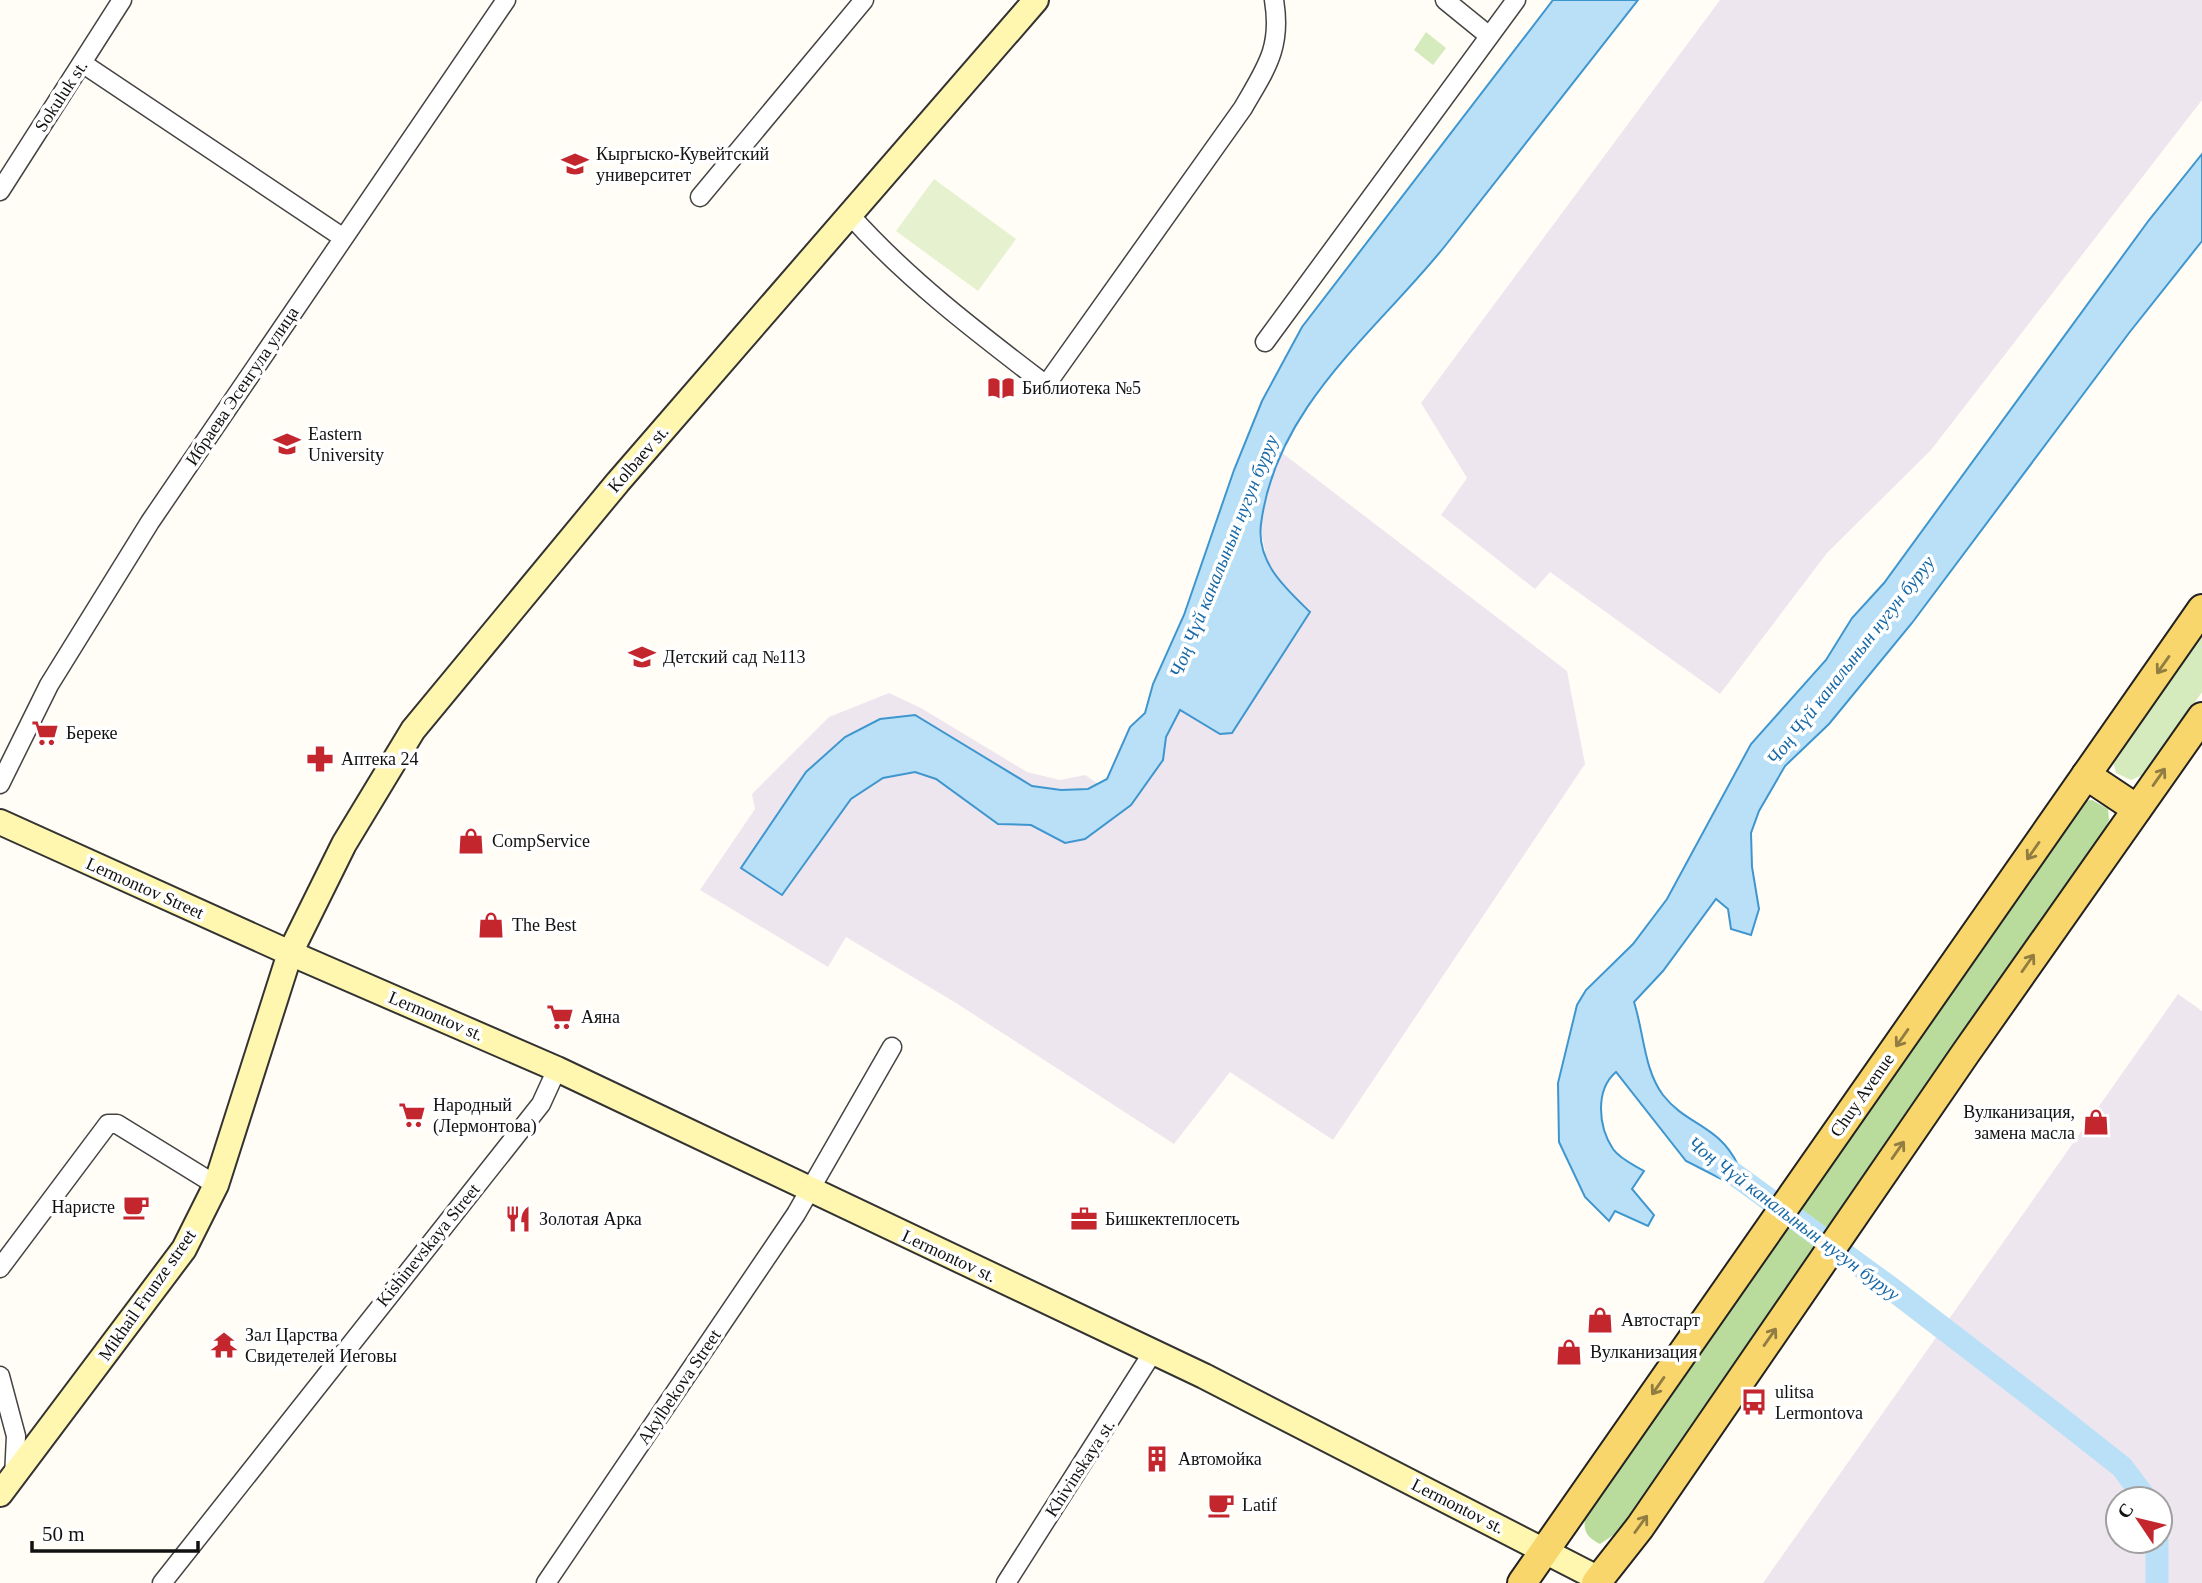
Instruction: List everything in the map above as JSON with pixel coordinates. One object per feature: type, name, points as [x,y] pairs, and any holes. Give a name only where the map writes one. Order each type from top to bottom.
[{"type":"main road","name":"Kolbaev st.","points":[[290,953],[344,844],[413,730],[618,482],[1036,0]]},
{"type":"main road","name":"Chuy Avenue","points":[[1522,1583],[2202,609]]},
{"type":"main road","points":[[1598,1581],[1640,1527],[2202,716]]},
{"type":"main road","points":[[2086,775],[2137,808]]},
{"type":"main road","name":"Lermontov Street","points":[[0,822],[290,953]]},
{"type":"main road","name":"Lermontov st.","points":[[290,953],[557,1069],[1153,1352],[1545,1550],[1598,1581]]},
{"type":"main road","name":"Mikhail Frunze street","points":[[7,1486],[184,1249],[216,1185],[290,953]]},
{"type":"street","name":"Sokuluk st.","points":[[0,191],[122,0]]},
{"type":"street","name":"Ибраева Эсенгула улица","points":[[0,784],[49,685],[150,522],[506,0]]},
{"type":"street","points":[[699,197],[864,0]]},
{"type":"street","points":[[850,215],[869,237],[965,323],[1046,385],[1243,108],[1272,50],[1279,27],[1274,0]]},
{"type":"street","points":[[1445,0],[1488,35]]},
{"type":"street","points":[[1265,342],[1516,0]]},
{"type":"street","points":[[82,63],[342,237]]},
{"type":"street","name":"Akylbekova Street","points":[[546,1583],[810,1190],[892,1047]]},
{"type":"street","name":"Kishinevskaya Street","points":[[162,1583],[541,1104],[557,1069]]},
{"type":"street","points":[[2,1262],[108,1124],[117,1124],[216,1185]]},
{"type":"street","name":"Khivinskaya st.","points":[[1006,1583],[1153,1352]]},
{"type":"street","points":[[0,1376],[16,1436],[7,1486]]},
{"type":"shaded area","points":[[1720,0],[2202,0],[2202,100],[1931,450],[1827,553],[1720,694],[1550,572],[1535,589],[1441,515],[1467,478],[1421,403]]},
{"type":"shaded area","points":[[1281,452],[1567,671],[1585,764],[1333,1140],[1230,1072],[1174,1144],[956,1003],[846,937],[828,967],[700,890],[755,809],[752,794],[829,717],[889,693],[921,708],[1027,772],[1060,780],[1085,775],[1131,805],[1163,760],[1166,737],[1180,709],[1220,734],[1285,588],[1269,570],[1260,526],[1272,472]]},
{"type":"shaded area","points":[[2178,994],[2202,1011],[2202,1583],[1763,1583]]},
{"type":"green space","points":[[1426,32],[1446,48],[1433,65],[1414,50]]},
{"type":"green space","points":[[934,179],[1016,239],[978,291],[896,231]]},
{"type":"green space","points":[[2202,629],[2202,692],[2145,774],[2131,780],[2116,773],[2112,758]]},
{"type":"green space","points":[[2092,800],[2108,809],[2109,820],[2104,831],[1618,1532],[1600,1544],[1595,1541],[1586,1531],[1587,1511],[2083,801]]},
{"type":"water","points":[[1553,0],[1638,0],[1445,246],[1332,373],[1307,407],[1286,443],[1270,482],[1261,524],[1261,538],[1263,550],[1274,573],[1310,612],[1232,733],[1220,734],[1180,710],[1166,737],[1163,760],[1131,805],[1085,839],[1065,843],[1031,825],[998,824],[936,779],[915,772],[883,778],[851,799],[782,895],[741,868],[806,772],[845,737],[880,719],[915,715],[1032,786],[1061,790],[1088,789],[1107,779],[1130,727],[1145,713],[1153,684],[1184,615],[1234,470],[1262,401],[1302,327]]},
{"type":"water","points":[[2202,154],[2202,241],[2129,333],[1912,623],[1829,724],[1785,766],[1759,811],[1751,833],[1752,867],[1759,909],[1751,935],[1731,929],[1728,909],[1716,899],[1663,971],[1634,1002],[1648,1063],[1657,1085],[1672,1105],[1712,1133],[1730,1151],[1738,1165],[1733,1185],[1686,1161],[1616,1072],[1609,1080],[1602,1098],[1604,1130],[1616,1153],[1644,1171],[1632,1189],[1654,1215],[1648,1226],[1615,1211],[1609,1221],[1585,1197],[1559,1142],[1558,1083],[1577,1005],[1586,990],[1633,944],[1667,899],[1751,744],[1826,660],[1852,618],[1884,583],[2149,220]]},
{"type":"waterway","name":"Чоң Чүй каналынын нугун буруу","points":[[1712,1158],[1888,1286],[2051,1411],[2122,1467],[2136,1485]]},
{"type":"waterway","name":"Чоң Чүй каналынын нугун буруу","points":[[2157,1555],[2157,1583]]},
{"type":"place","name":"Кыргыско-Кувейтский университет","points":[[575,164]]},
{"type":"place","name":"Библиотека №5","points":[[1001,388]]},
{"type":"place","name":"Eastern University","points":[[287,444]]},
{"type":"place","name":"Детский сад №113","points":[[642,657]]},
{"type":"place","name":"Береке","points":[[45,733]]},
{"type":"place","name":"Аптека 24","points":[[320,759]]},
{"type":"place","name":"CompService","points":[[471,841]]},
{"type":"place","name":"The Best","points":[[491,925]]},
{"type":"place","name":"Аяна","points":[[560,1017]]},
{"type":"place","name":"Народный (Лермонтова)","points":[[412,1115]]},
{"type":"place","name":"Вулканизация, замена масла","points":[[2096,1122]]},
{"type":"place","name":"Наристе","points":[[136,1207]]},
{"type":"place","name":"Золотая Арка","points":[[518,1219]]},
{"type":"place","name":"Бишкектеплосеть","points":[[1084,1219]]},
{"type":"place","name":"Автостарт","points":[[1600,1320]]},
{"type":"place","name":"Зал Царства Свидетелей Иеговы","points":[[224,1345]]},
{"type":"place","name":"Вулканизация","points":[[1569,1352]]},
{"type":"place","name":"ulitsa Lermontova","points":[[1754,1402]]},
{"type":"place","name":"Автомойка","points":[[1157,1459]]},
{"type":"place","name":"Latif","points":[[1221,1505]]}]
